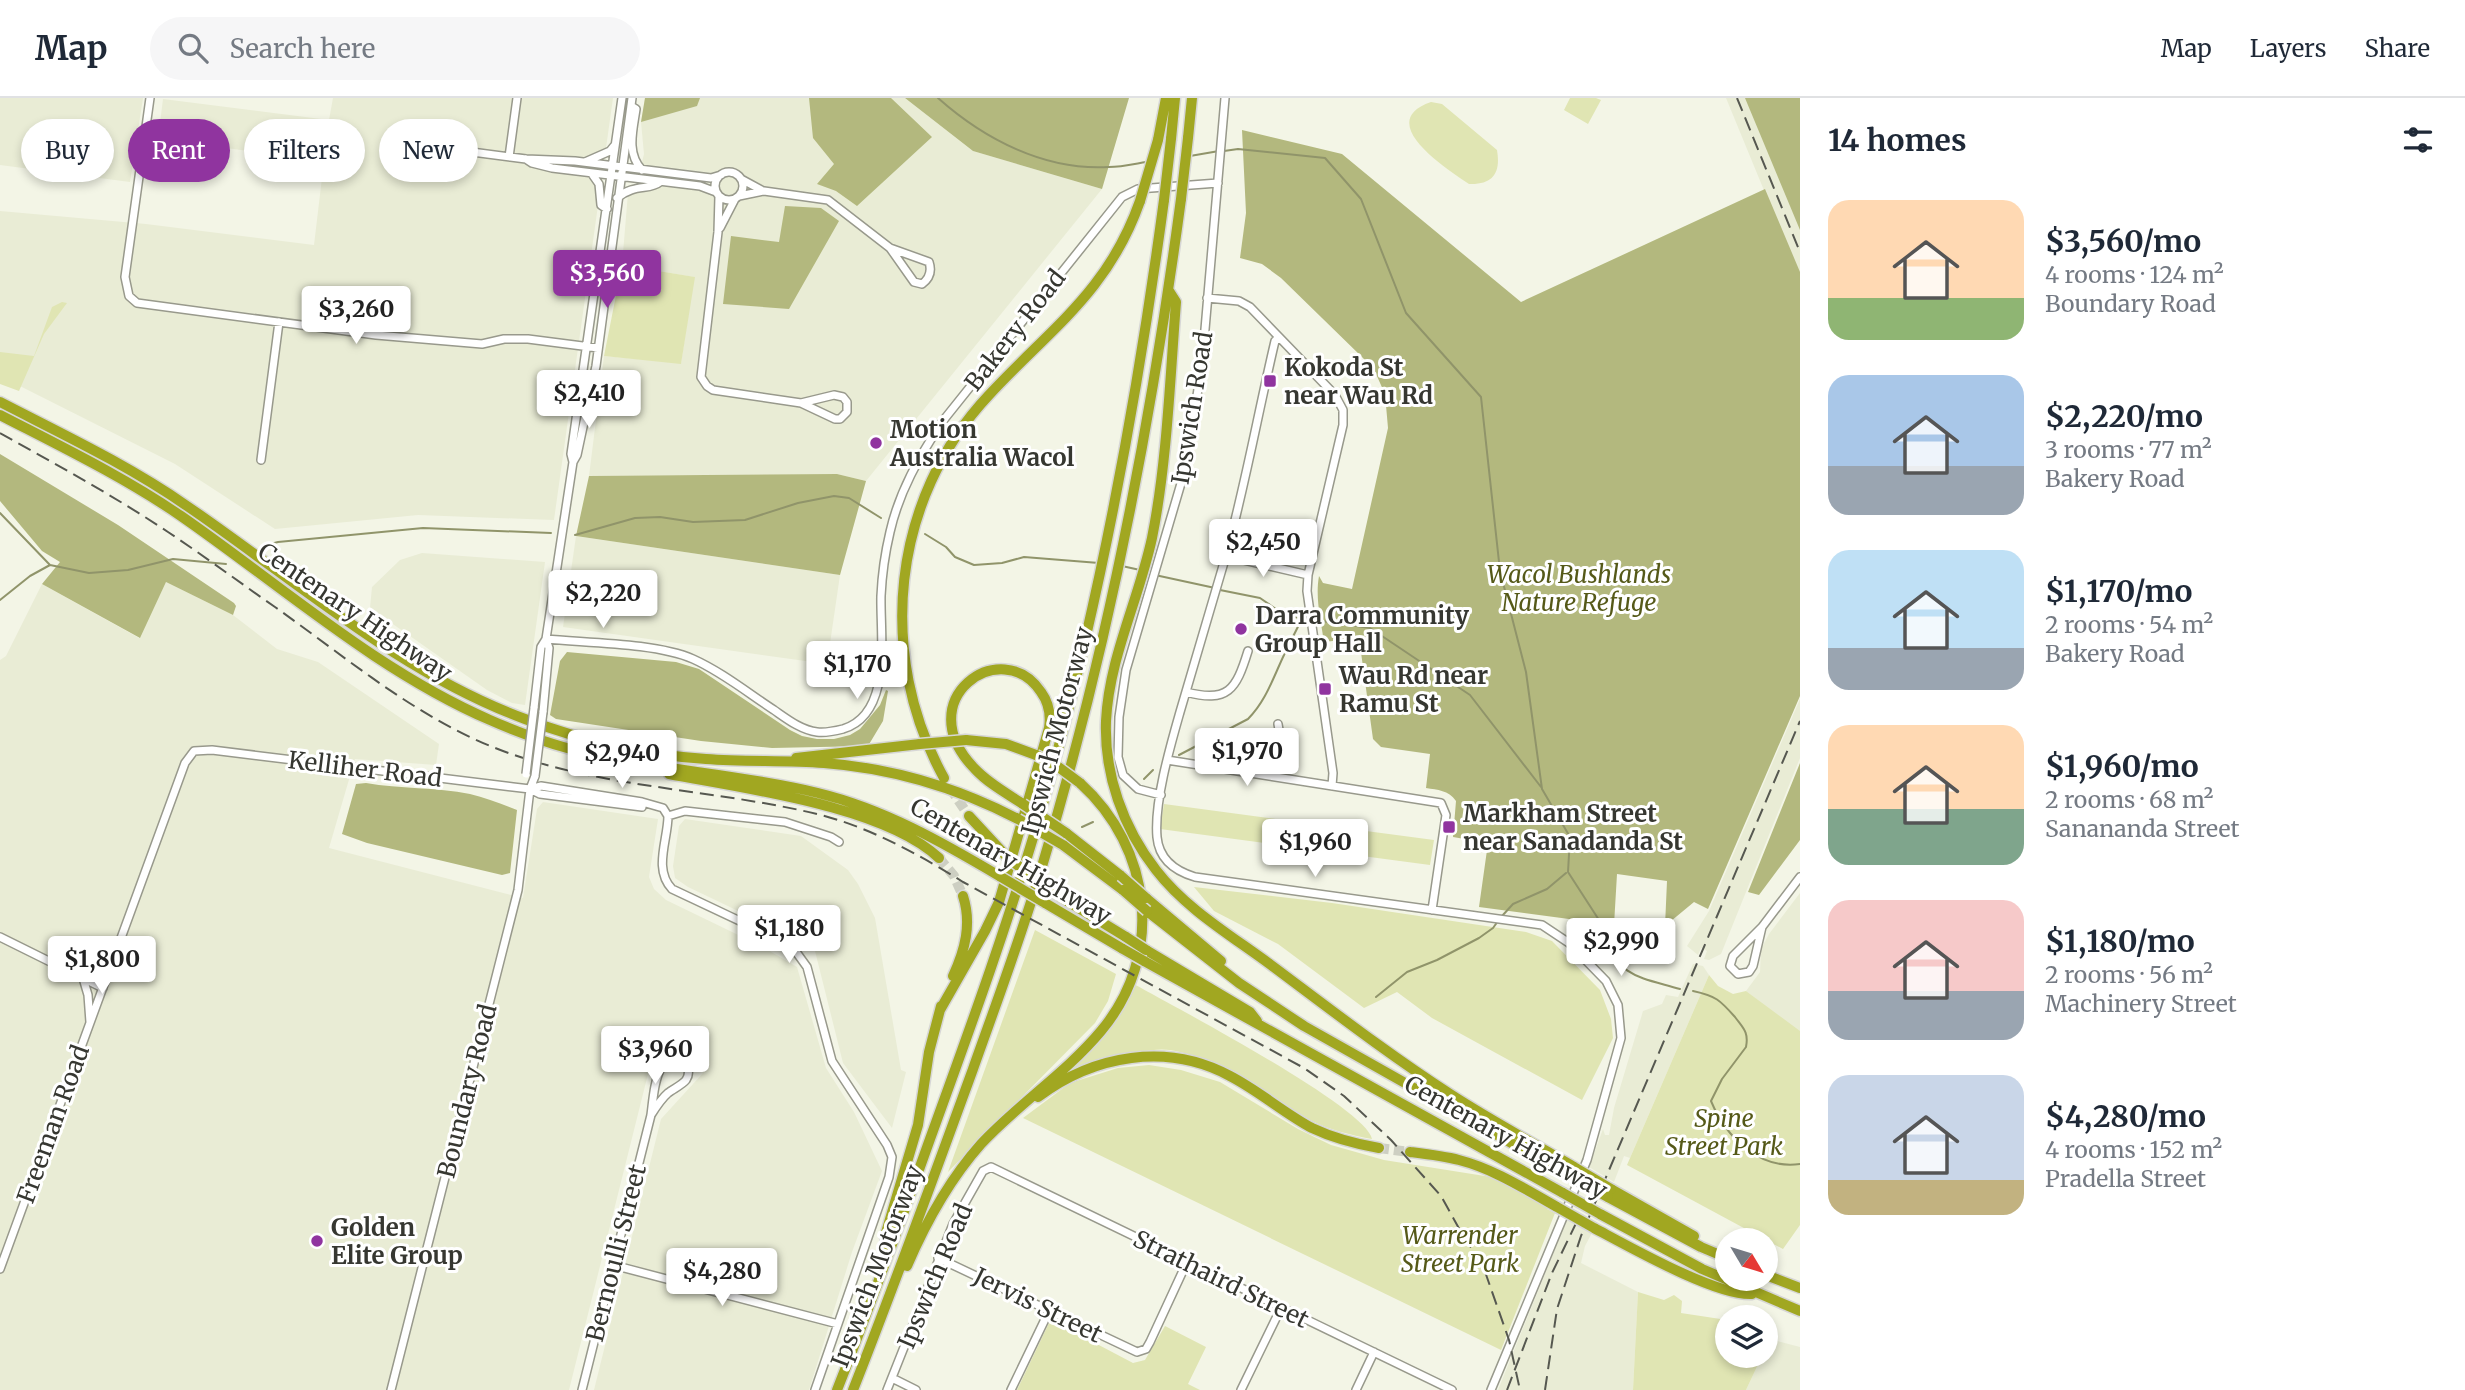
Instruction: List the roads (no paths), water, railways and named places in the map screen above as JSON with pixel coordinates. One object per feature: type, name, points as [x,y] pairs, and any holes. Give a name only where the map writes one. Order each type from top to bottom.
[{"type":"highway","points":[[944,778],[917,718],[902,643],[903,577],[918,514],[933,475],[963,426],[988,396],[1087,296],[1121,245],[1140,201],[1158,140],[1166,98]]},
{"type":"highway","name":"Ipswich Motorway","points":[[838,1390],[970,1031],[1026,861],[1065,720],[1106,549],[1133,408],[1164,200],[1175,98]]},
{"type":"highway","name":"Ipswich Motorway","points":[[853,1390],[1015,952],[1076,746],[1118,577],[1152,398],[1169,291],[1192,98]]},
{"type":"highway","points":[[1169,291],[1175,302],[1153,558],[1146,585],[1113,674],[1108,703],[1106,734],[1112,778],[1132,833],[1166,882],[1196,910],[1394,1057],[1572,1171]]},
{"type":"highway","points":[[0,395],[86,441],[92,448]]},
{"type":"highway","name":"Centenary Highway","points":[[0,402],[92,448],[187,505],[399,657],[489,705],[550,728],[635,750],[704,759],[850,766],[904,776],[956,792],[1018,819],[1063,845],[1239,983],[1322,1037],[1572,1171],[1682,1238],[1715,1252]]},
{"type":"highway","name":"Centenary Highway","points":[[0,415],[97,464],[152,496],[374,654],[424,687],[469,711],[520,733],[611,758],[797,788],[889,816],[923,832],[1144,961],[1257,1021],[1600,1214],[1702,1269],[1800,1311]]},
{"type":"highway","points":[[940,1010],[999,902],[1049,728],[1048,704],[1031,681],[1007,670],[990,671],[970,680],[958,693],[950,717],[958,748],[974,768],[1023,804],[1066,833],[1121,876],[1234,972],[1239,983]]},
{"type":"highway","points":[[786,762],[801,756],[966,740],[1006,744],[1036,754],[1080,783],[1107,812],[1132,856],[1141,899],[1141,941],[1132,977],[1108,1021],[1088,1045],[980,1146],[947,1188],[918,1240],[893,1300],[886,1306]]},
{"type":"highway","points":[[611,758],[621,765],[824,806],[888,828],[921,844],[939,859]]},
{"type":"highway","points":[[969,816],[1007,857],[1049,890],[1250,1012],[1257,1021]]},
{"type":"highway","points":[[888,1254],[886,1236],[918,1125],[929,1052],[946,988],[965,947],[967,914],[963,896]]},
{"type":"highway","points":[[1022,1105],[1066,1079],[1097,1065],[1127,1058],[1175,1058],[1201,1064],[1229,1076],[1315,1129],[1351,1142],[1379,1148]]},
{"type":"highway","points":[[1410,1152],[1442,1156],[1505,1177],[1645,1255],[1740,1294],[1756,1293]]},
{"type":"highway","points":[[1778,1280],[1800,1288]]},
{"type":"street","points":[[150,98],[125,277],[129,296],[137,303],[472,344],[528,339],[598,348]]},
{"type":"street","points":[[509,157],[517,98]]},
{"type":"street","name":"Boundary Road","points":[[573,462],[571,454],[622,98]]},
{"type":"street","name":"Ipswich Road","points":[[1153,558],[1182,480],[1202,364],[1225,98]]},
{"type":"street","points":[[631,102],[636,109],[631,147],[642,170]]},
{"type":"street","name":"Boundary Road","points":[[530,789],[526,774],[541,647],[546,639],[573,462],[577,455],[598,348],[631,102]]},
{"type":"street","points":[[584,162],[610,151],[615,144]]},
{"type":"street","points":[[426,146],[471,153],[426,170],[419,167],[415,160],[415,153],[426,146]]},
{"type":"street","points":[[478,154],[612,166],[621,172],[660,182],[700,186],[727,200],[764,191]]},
{"type":"street","points":[[526,159],[532,163],[611,176],[642,170],[711,178],[730,172],[764,191],[828,200],[890,248],[914,282],[922,284],[927,280],[931,269],[929,262],[890,248]]},
{"type":"street","points":[[591,173],[599,184],[601,205],[607,209]]},
{"type":"street","points":[[721,175],[715,183],[718,232],[701,377],[707,386],[722,392],[801,403],[835,419],[841,419],[847,412],[847,402],[843,397],[834,395],[801,403]]},
{"type":"street","points":[[718,232],[743,188],[741,179]]},
{"type":"street","points":[[617,198],[633,188],[654,186],[660,182]]},
{"type":"street","name":"Bakery Road","points":[[546,639],[658,650],[684,656],[716,672],[793,723],[818,733],[846,728],[859,721],[872,705],[880,681],[882,585],[890,530],[904,487],[942,422],[1122,197],[1138,189],[1218,183]]},
{"type":"street","points":[[1207,298],[1239,301],[1250,307],[1335,395],[1343,410],[1343,425],[1308,575],[1308,607],[1333,773],[1332,786]]},
{"type":"street","points":[[261,460],[279,322]]},
{"type":"street","points":[[1279,337],[1275,341],[1226,556],[1167,760],[1157,833],[1160,850],[1180,872],[1195,877],[1542,925],[1569,943],[1606,981],[1618,1005],[1621,1038],[1587,1160],[1491,1390]]},
{"type":"street","points":[[1226,556],[1308,575]]},
{"type":"street","points":[[1146,585],[1120,699],[1119,753],[1124,769],[1133,782],[1161,793]]},
{"type":"street","name":"Boundary Road","points":[[391,1390],[518,890],[530,789],[535,776],[543,712],[550,648],[546,639]]},
{"type":"street","points":[[1186,692],[1211,698],[1228,691],[1242,672],[1248,651]]},
{"type":"street","points":[[1278,724],[1282,747]]},
{"type":"street","points":[[1250,774],[1254,753],[1280,736]]},
{"type":"street","name":"Kelliher Road","points":[[200,749],[530,789],[540,794],[641,807],[647,805],[663,808],[668,816]]},
{"type":"street","name":"Freeman Road","points":[[0,1269],[185,763],[189,755],[200,749]]},
{"type":"street","points":[[1167,760],[1441,803],[1446,815],[1432,910]]},
{"type":"street","points":[[815,1390],[889,1177],[892,1157],[887,1145],[832,1061],[807,967],[801,957],[780,940],[672,889],[667,884],[662,867],[668,816],[685,811],[785,822],[839,842]]},
{"type":"street","points":[[1762,928],[1753,966],[1749,972],[1738,974],[1730,966],[1733,956],[1762,928],[1800,877]]},
{"type":"street","points":[[0,937],[103,988]]},
{"type":"street","points":[[83,978],[88,995],[90,1022]]},
{"type":"street","name":"Bernoulli Street","points":[[584,1389],[660,1071],[670,1059],[679,1059],[688,1071],[686,1079],[669,1092],[651,1115]]},
{"type":"street","name":"Ipswich Road","points":[[887,1390],[938,1258],[962,1205],[983,1171],[990,1167]]},
{"type":"street","name":"Strathaird Street","points":[[990,1167],[1452,1390]]},
{"type":"street","name":"Jervis Street","points":[[938,1258],[1137,1352],[1146,1349],[1150,1342],[1187,1262]]},
{"type":"street","points":[[613,1265],[838,1324]]},
{"type":"street","points":[[1241,1390],[1281,1308]]},
{"type":"street","points":[[1010,1390],[1049,1311]]},
{"type":"street","points":[[1356,1390],[1374,1352]]},
{"type":"street","points":[[892,1378],[916,1390]]},
{"type":"waterway","points":[[938,98],[995,139],[1039,158],[1085,167],[1146,162]]},
{"type":"waterway","points":[[1224,151],[1238,149],[1325,158],[1361,199],[1406,313],[1481,397],[1500,571],[1526,672],[1542,789],[1570,837],[1568,872],[1599,920],[1599,927]]},
{"type":"waterway","points":[[1190,156],[1219,151]]},
{"type":"waterway","points":[[575,535],[635,518],[660,517],[693,522],[745,520],[798,503],[834,496],[849,498],[881,518]]},
{"type":"waterway","points":[[0,513],[50,565],[89,573],[128,570],[173,559],[226,564]]},
{"type":"waterway","points":[[263,546],[278,542],[423,528],[551,533]]},
{"type":"waterway","points":[[925,534],[946,547],[955,557],[974,565],[1002,563],[1024,557],[1099,563]]},
{"type":"waterway","points":[[0,600],[30,576],[50,565]]},
{"type":"waterway","points":[[1122,566],[1140,570]]},
{"type":"waterway","points":[[1155,575],[1215,588]]},
{"type":"waterway","points":[[1220,590],[1260,598],[1286,616],[1309,619]]},
{"type":"waterway","points":[[1179,755],[1248,719],[1264,697],[1301,620]]},
{"type":"waterway","points":[[1315,620],[1370,628],[1470,695],[1541,787]]},
{"type":"waterway","points":[[1144,779],[1153,770]]},
{"type":"waterway","points":[[1082,827],[1093,822]]},
{"type":"waterway","points":[[1502,916],[1513,904],[1547,889],[1566,873]]},
{"type":"waterway","points":[[1376,997],[1407,972],[1479,938],[1498,921]]},
{"type":"waterway","points":[[1600,935],[1624,968],[1641,978],[1680,989]]},
{"type":"waterway","points":[[1693,991],[1721,1003],[1735,1017],[1746,1034],[1746,1047],[1722,1079],[1711,1101],[1725,1127],[1758,1156],[1771,1162],[1800,1164]]},
{"type":"tunnel","points":[[950,788],[969,816]]},
{"type":"tunnel","points":[[939,858],[954,876],[963,896]]},
{"type":"tunnel","points":[[1379,1148],[1410,1152]]},
{"type":"railway","points":[[1737,98],[1800,252]]},
{"type":"railway","points":[[0,433],[148,519],[384,686],[442,723],[472,738],[542,764],[581,773],[781,806],[858,827],[912,852],[1304,1068],[1344,1096],[1391,1140],[1441,1196],[1483,1266],[1509,1340],[1520,1390]]},
{"type":"railway","points":[[1545,1390],[1557,1309],[1581,1236],[1800,721]]},
{"type":"railway","points":[[1507,1390],[1552,1273],[1580,1215]]},
{"type":"place","name":"Kokoda St near Wau Rd","points":[[1270,381]]},
{"type":"place","name":"Motion Australia Wacol","points":[[876,443]]},
{"type":"place","name":"Darra Community Group Hall","points":[[1241,629]]},
{"type":"place","name":"Wau Rd near Ramu St","points":[[1325,689]]},
{"type":"place","name":"Markham Street near Sanadanda St","points":[[1449,827]]},
{"type":"place","name":"Golden Elite Group","points":[[317,1241]]},
{"type":"park label","name":"Wacol Bushlands Nature Refuge","points":[[1579,588]]},
{"type":"park label","name":"Spine Street Park","points":[[1724,1132]]},
{"type":"park label","name":"Warrender Street Park","points":[[1460,1249]]}]
